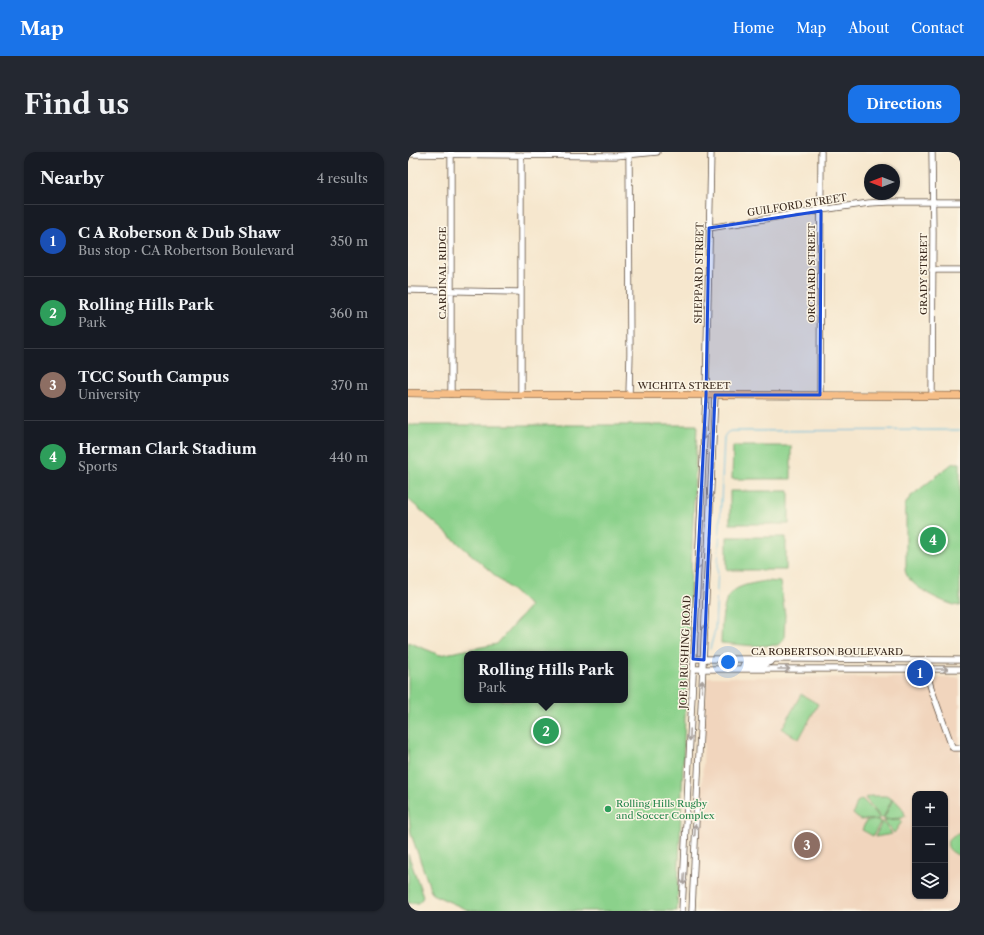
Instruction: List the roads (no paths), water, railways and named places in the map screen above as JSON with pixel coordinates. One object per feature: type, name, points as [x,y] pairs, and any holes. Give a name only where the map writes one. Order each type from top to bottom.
[{"type":"main road","name":"WICHITA STREET","points":[[408,393],[521,396],[960,396]]},
{"type":"street","points":[[408,154],[451,153],[615,156],[657,152]]},
{"type":"street","name":"SHEPPARD STREET","points":[[706,395],[711,152]]},
{"type":"street","name":"ORCHARD STREET","points":[[820,395],[821,152]]},
{"type":"street","name":"GRADY STREET","points":[[932,152],[932,395]]},
{"type":"street","name":"CARDINAL RIDGE","points":[[451,153],[451,394]]},
{"type":"street","points":[[521,396],[522,155]]},
{"type":"street","points":[[629,155],[629,395]]},
{"type":"street","name":"GUILFORD STREET","points":[[709,228],[876,203],[960,202]]},
{"type":"street","points":[[932,270],[960,270]]},
{"type":"street","points":[[408,290],[521,292]]},
{"type":"street","name":"JOE B RUSHING ROAD","points":[[682,911],[706,395]]},
{"type":"street","name":"JOE B RUSHING ROAD","points":[[692,911],[715,395]]},
{"type":"street","points":[[743,669],[744,664],[768,664],[774,659]]},
{"type":"street","points":[[802,659],[802,669]]},
{"type":"street","name":"CA ROBERTSON BOULEVARD","points":[[693,660],[960,660]]},
{"type":"street","points":[[855,660],[855,668]]},
{"type":"street","points":[[929,660],[928,682],[951,744],[953,748],[960,748]]},
{"type":"street","name":"CA ROBERTSON BOULEVARD","points":[[693,669],[960,669]]},
{"type":"street","points":[[688,786],[698,787]]},
{"type":"street","points":[[685,859],[694,860]]},
{"type":"waterway","points":[[710,649],[715,630],[724,438],[727,433],[732,431],[960,430]]},
{"type":"waterway","points":[[684,656],[691,657]]},
{"type":"place","name":"Herman Clark Stadium","points":[[933,540]]},
{"type":"place","name":"C A Roberson & Dub Shaw","points":[[920,673]]},
{"type":"place","name":"Rolling Hills Park","points":[[546,731]]},
{"type":"place","name":"Rolling Hills Rugby and Soccer Complex","points":[[608,809]]},
{"type":"place","name":"TCC South Campus","points":[[807,845]]}]
